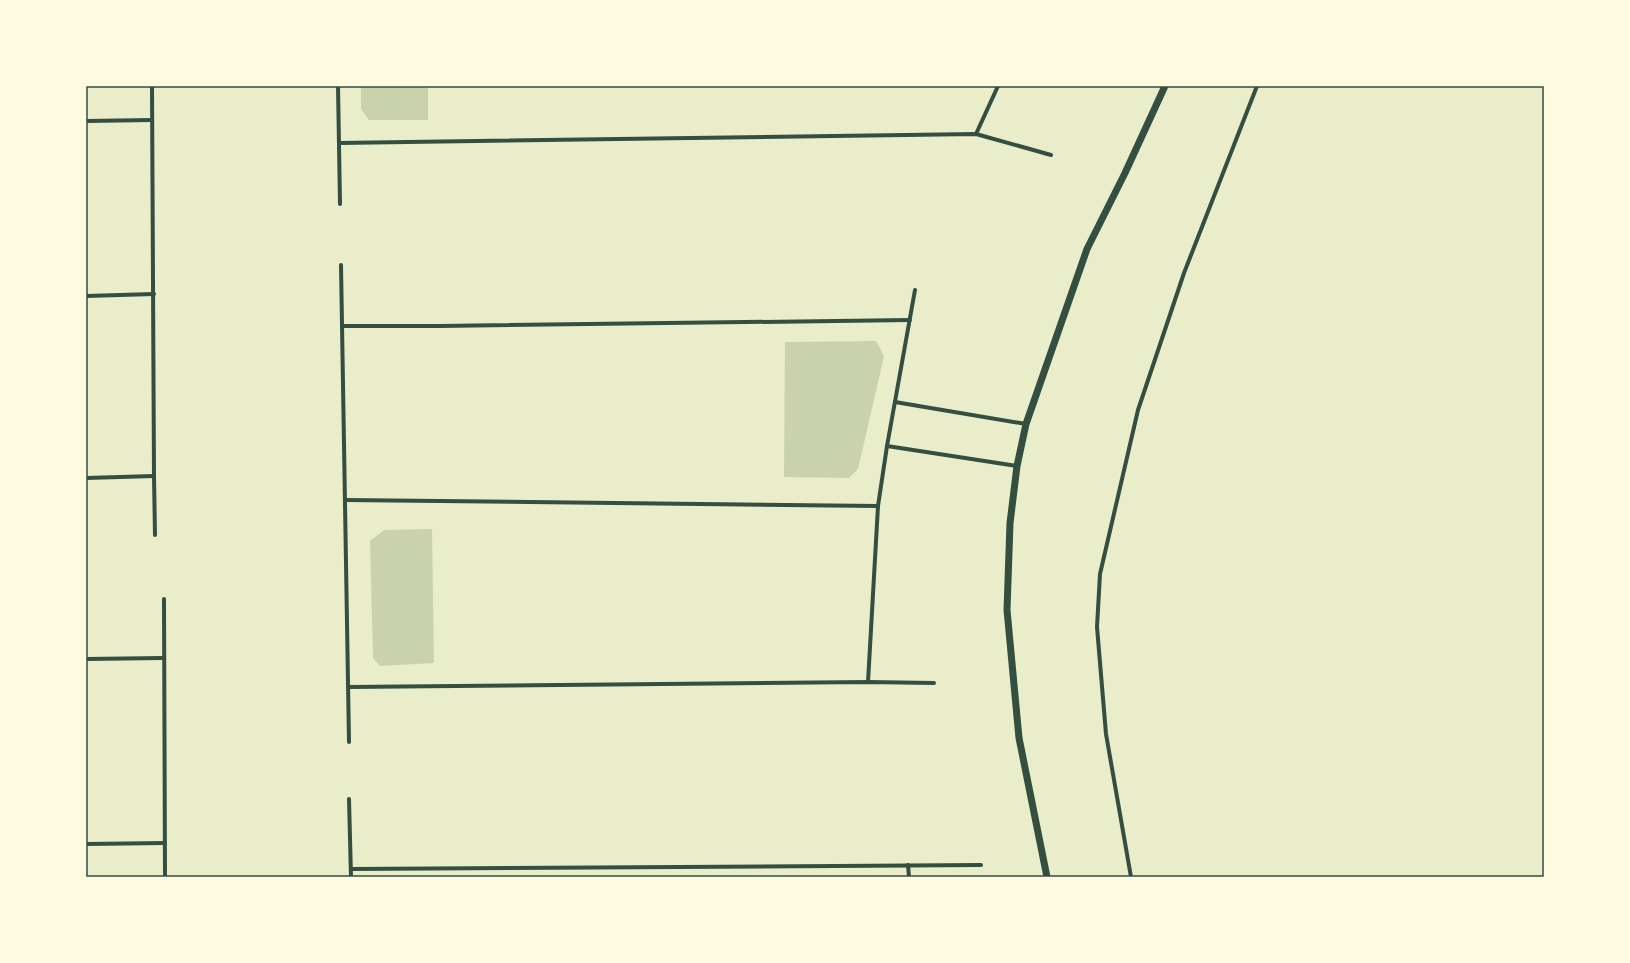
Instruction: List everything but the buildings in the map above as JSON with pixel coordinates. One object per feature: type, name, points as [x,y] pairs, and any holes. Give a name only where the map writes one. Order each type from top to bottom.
[{"type":"street","points":[[152,86],[155,536]]},
{"type":"street","points":[[338,86],[340,204]]},
{"type":"street","points":[[976,134],[998,86]]},
{"type":"street","points":[[1047,877],[1019,738],[1007,610],[1010,523],[1017,466],[1026,424],[1087,248],[1125,172],[1165,86]]},
{"type":"street","points":[[1131,877],[1106,734],[1097,627],[1100,574],[1138,410],[1184,273],[1257,86]]},
{"type":"street","points":[[86,120],[152,120]]},
{"type":"street","points":[[339,143],[976,134],[1051,155]]},
{"type":"street","points":[[341,266],[349,742]]},
{"type":"street","points":[[868,682],[878,506],[887,446],[915,290]]},
{"type":"street","points":[[86,296],[154,294]]},
{"type":"street","points":[[342,326],[910,320]]},
{"type":"street","points":[[896,402],[1026,424]]},
{"type":"street","points":[[887,446],[1017,466]]},
{"type":"street","points":[[86,478],[154,476]]},
{"type":"street","points":[[345,500],[878,506]]},
{"type":"street","points":[[164,599],[165,877]]},
{"type":"street","points":[[86,660],[164,658]]},
{"type":"street","points":[[348,687],[868,682],[934,683]]},
{"type":"street","points":[[349,799],[351,877]]},
{"type":"street","points":[[86,844],[165,843]]},
{"type":"street","points":[[908,865],[909,877]]},
{"type":"street","points":[[351,869],[981,865]]},
{"type":"green space","points":[[361,86],[428,86],[428,120],[369,120],[361,109]]},
{"type":"green space","points":[[876,341],[884,356],[858,469],[849,478],[784,477],[785,342]]},
{"type":"green space","points":[[432,529],[434,663],[380,666],[373,658],[370,541],[384,530]]}]
